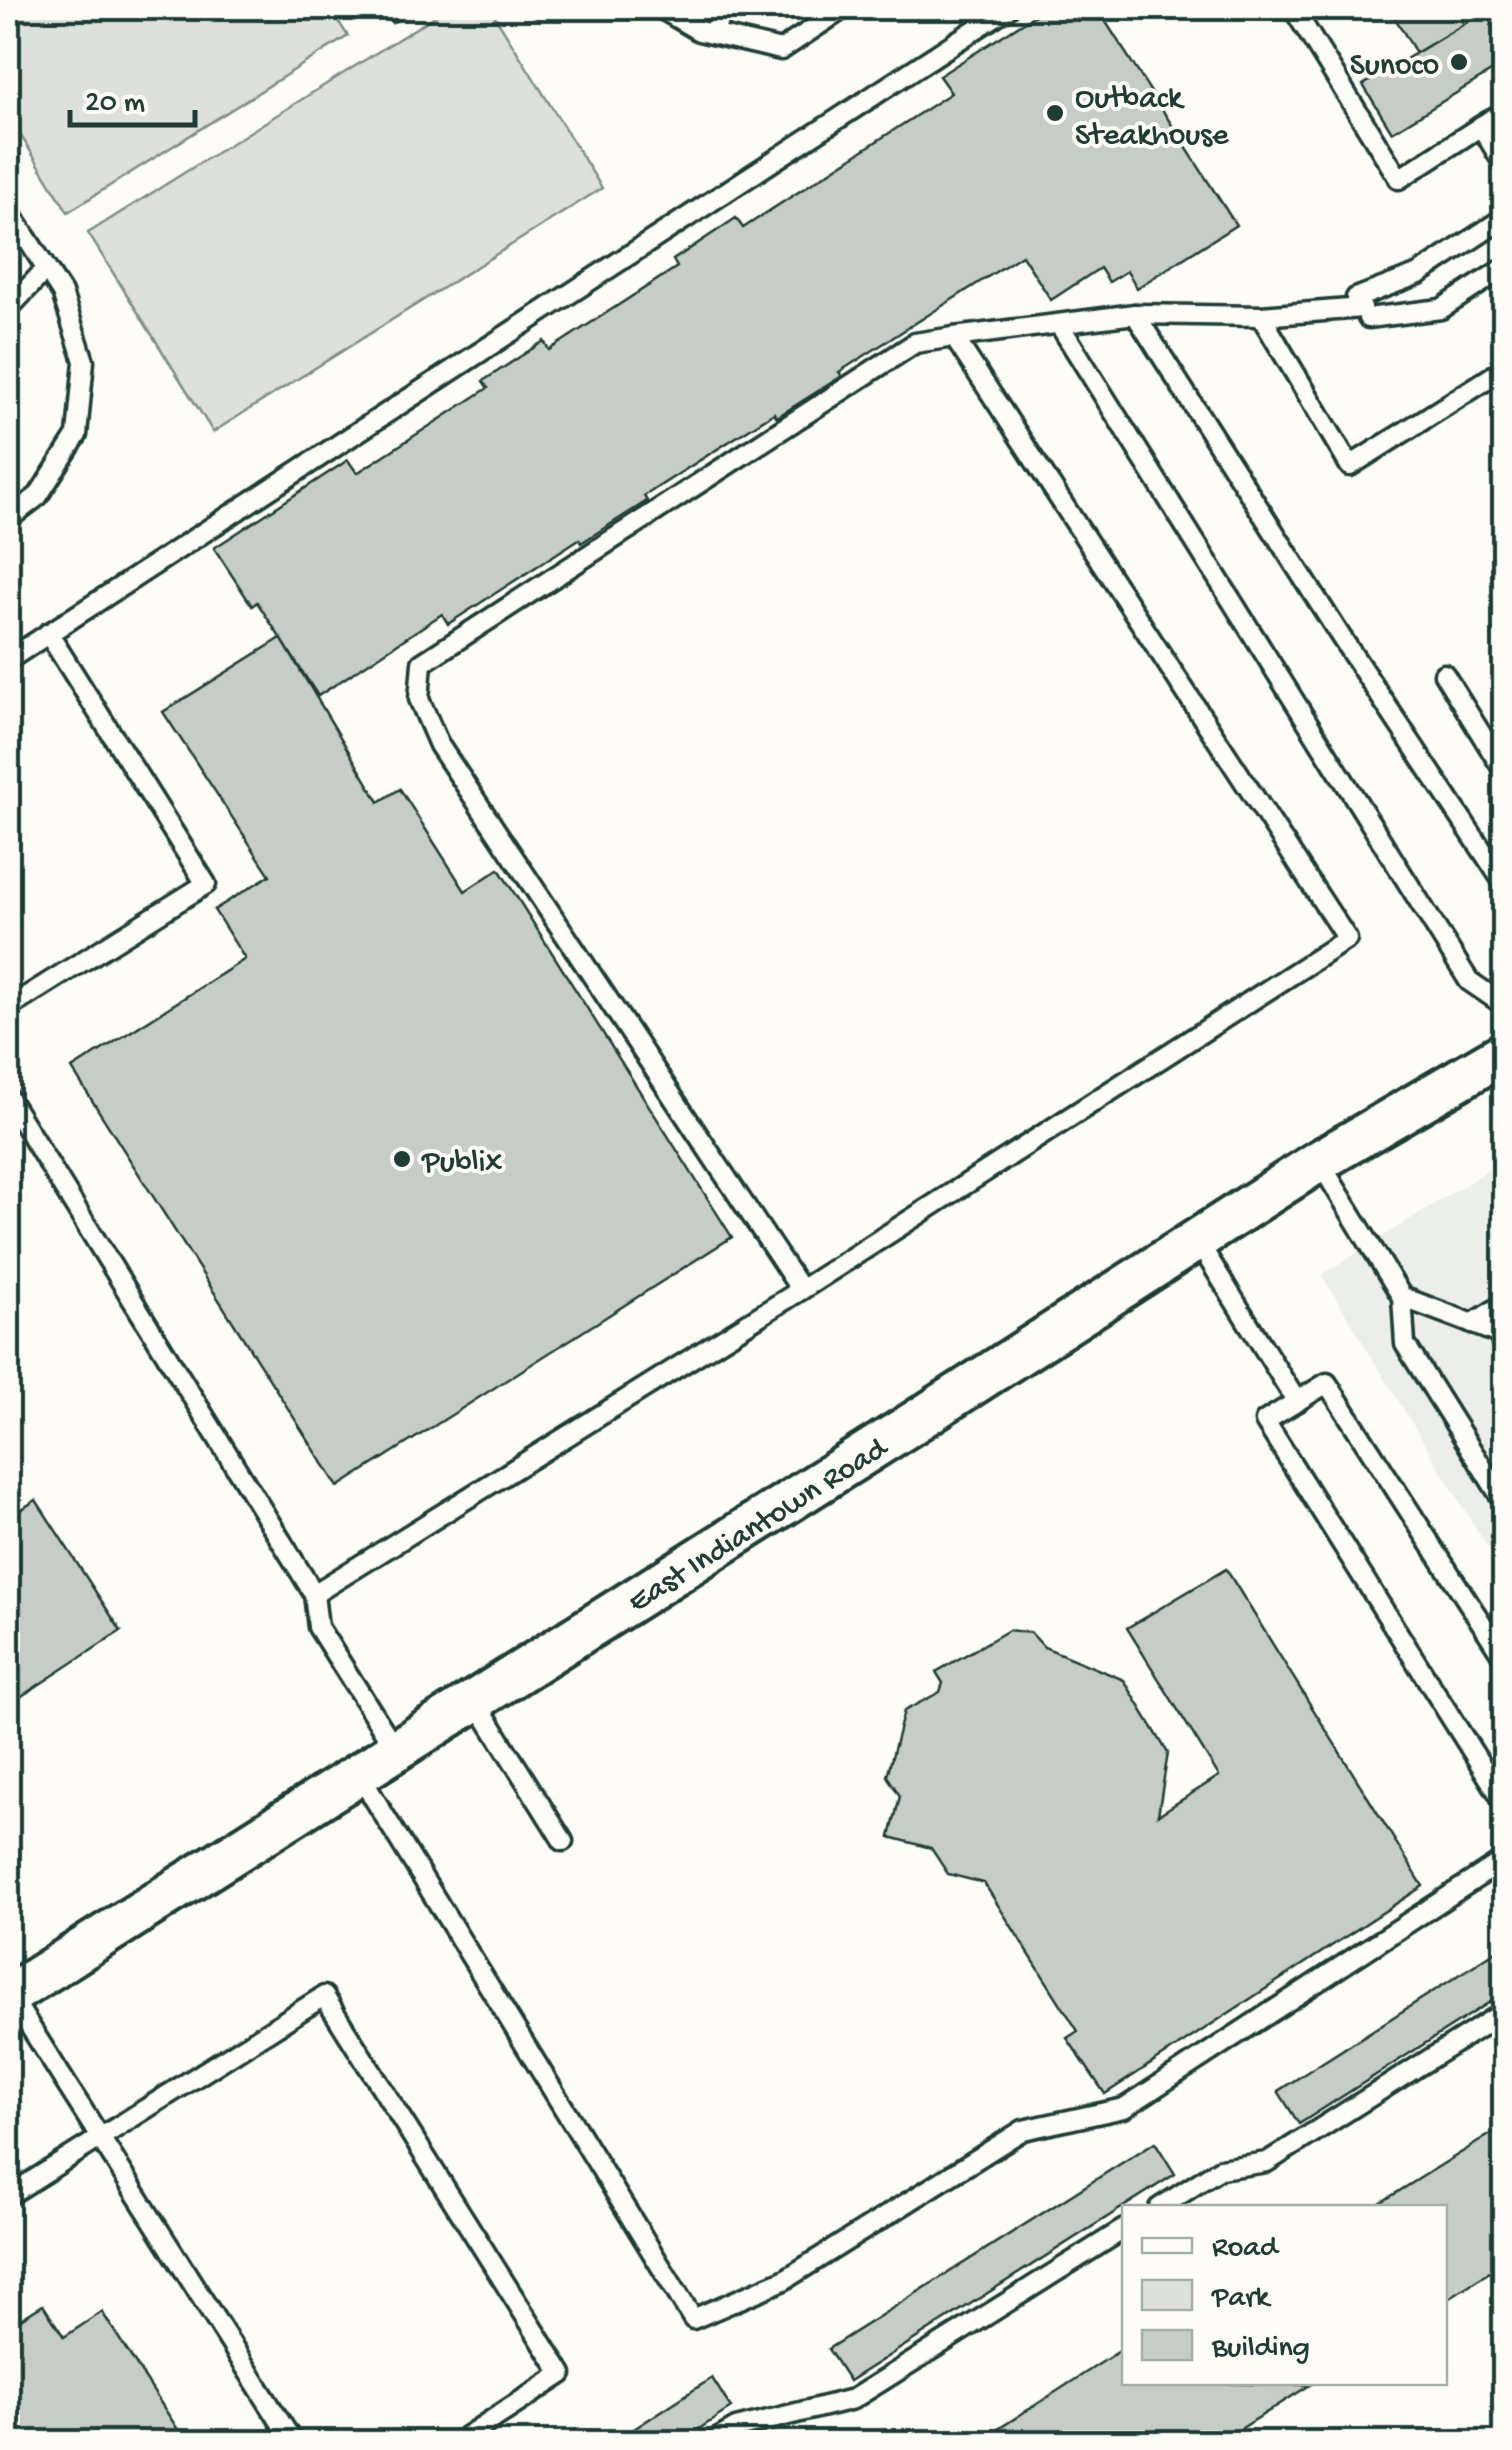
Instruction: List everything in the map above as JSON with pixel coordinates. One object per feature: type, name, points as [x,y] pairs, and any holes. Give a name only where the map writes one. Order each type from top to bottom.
[{"type":"street","name":"East Indiantown Road","points":[[8,1995],[1319,1161],[1504,1054]]},
{"type":"lane","points":[[660,8],[698,31],[781,50],[844,8]]},
{"type":"lane","points":[[711,34],[726,8]]},
{"type":"lane","points":[[8,660],[1008,8]]},
{"type":"lane","points":[[1294,8],[1399,179],[1504,112]]},
{"type":"lane","points":[[1481,126],[1504,166]]},
{"type":"lane","points":[[8,209],[62,292],[84,361],[77,435],[38,496],[8,520]]},
{"type":"lane","points":[[1362,308],[1504,218]]},
{"type":"lane","points":[[802,1290],[439,745],[419,699],[422,662],[915,342],[1134,314],[1261,316],[1362,308],[1441,309],[1504,268]]},
{"type":"lane","points":[[8,308],[46,269]]},
{"type":"lane","points":[[1134,314],[1340,637],[1504,883]]},
{"type":"lane","points":[[1261,316],[1350,466],[1504,369]]},
{"type":"lane","points":[[1060,324],[1468,981],[1504,1005]]},
{"type":"lane","points":[[314,1594],[802,1290],[1347,939],[954,336]]},
{"type":"lane","points":[[8,1008],[206,884],[48,633]]},
{"type":"lane","points":[[1444,674],[1504,771]]},
{"type":"lane","points":[[8,1098],[314,1594],[318,1627],[396,1750]]},
{"type":"lane","points":[[1319,1161],[1402,1297],[1405,1344],[1504,1502]]},
{"type":"lane","points":[[1197,1240],[1297,1402]]},
{"type":"lane","points":[[1402,1297],[1497,1334],[1504,1345]]},
{"type":"lane","points":[[1472,1324],[1504,1304]]},
{"type":"lane","points":[[1504,1658],[1328,1383],[1265,1422],[1504,1802]]},
{"type":"lane","points":[[474,1700],[563,1841]]},
{"type":"lane","points":[[359,1774],[693,2319],[784,2280],[1023,2130],[1124,2108],[1504,1860]]},
{"type":"lane","points":[[8,1995],[292,2442]]},
{"type":"lane","points":[[8,2196],[324,1996],[562,2374],[458,2442]]},
{"type":"lane","points":[[1164,2205],[1220,2169],[1267,2162],[1504,2012]]},
{"type":"lane","points":[[712,2442],[736,2428],[852,2400],[1122,2230]]},
{"type":"shaded area","points":[[1504,1160],[1504,1574],[1322,1275]]},
{"type":"green space","points":[[8,8],[330,8],[348,36],[68,212],[8,115]]},
{"type":"green space","points":[[448,8],[490,8],[602,188],[213,432],[88,233]]},
{"type":"building","points":[[382,8],[417,8],[392,23]]},
{"type":"building","points":[[1046,8],[1097,8],[1236,225],[1137,288],[1127,271],[1109,282],[1100,268],[1051,300],[1022,255],[839,372],[842,376],[777,417],[774,413],[644,496],[647,501],[581,543],[579,539],[448,624],[442,614],[318,696],[257,602],[252,606],[214,548],[348,460],[357,473],[488,388],[483,381],[544,341],[549,350],[677,267],[673,260],[736,218],[743,228],[951,93],[939,76]]},
{"type":"building","points":[[1389,8],[1454,8],[1464,24],[1416,53]]},
{"type":"building","points":[[1491,8],[1504,8],[1504,64],[1392,132],[1363,85]]},
{"type":"building","points":[[281,638],[379,802],[400,789],[465,891],[499,869],[732,1237],[338,1487],[72,1069],[245,959],[214,910],[270,875],[163,712]]},
{"type":"building","points":[[36,1500],[121,1631],[8,1705],[8,1518]]},
{"type":"building","points":[[1226,1569],[1423,1886],[1105,2094],[1067,2038],[1078,2031],[984,1883],[948,1874],[931,1848],[890,1837],[900,1796],[887,1776],[904,1711],[940,1692],[943,1683],[936,1672],[1009,1630],[1031,1633],[1044,1647],[1124,1680],[1168,1753],[1158,1815],[1219,1776],[1127,1628]]},
{"type":"building","points":[[1504,1946],[1504,1993],[1299,2124],[1278,2091]]},
{"type":"building","points":[[1504,2126],[1504,2263],[1447,2299],[1447,2205],[1377,2205]]},
{"type":"building","points":[[1155,2142],[1175,2174],[849,2381],[828,2349]]},
{"type":"building","points":[[43,2305],[64,2337],[102,2312],[186,2442],[8,2442],[8,2327]]},
{"type":"building","points":[[1122,2349],[1122,2385],[1310,2385],[1220,2442],[978,2442]]},
{"type":"building","points":[[712,2378],[731,2408],[679,2442],[614,2442]]},
{"type":"place","name":"Sunoco","points":[[1459,62]]},
{"type":"place","name":"Outback Steakhouse","points":[[1055,113]]},
{"type":"place","name":"Publix","points":[[402,1159]]}]
